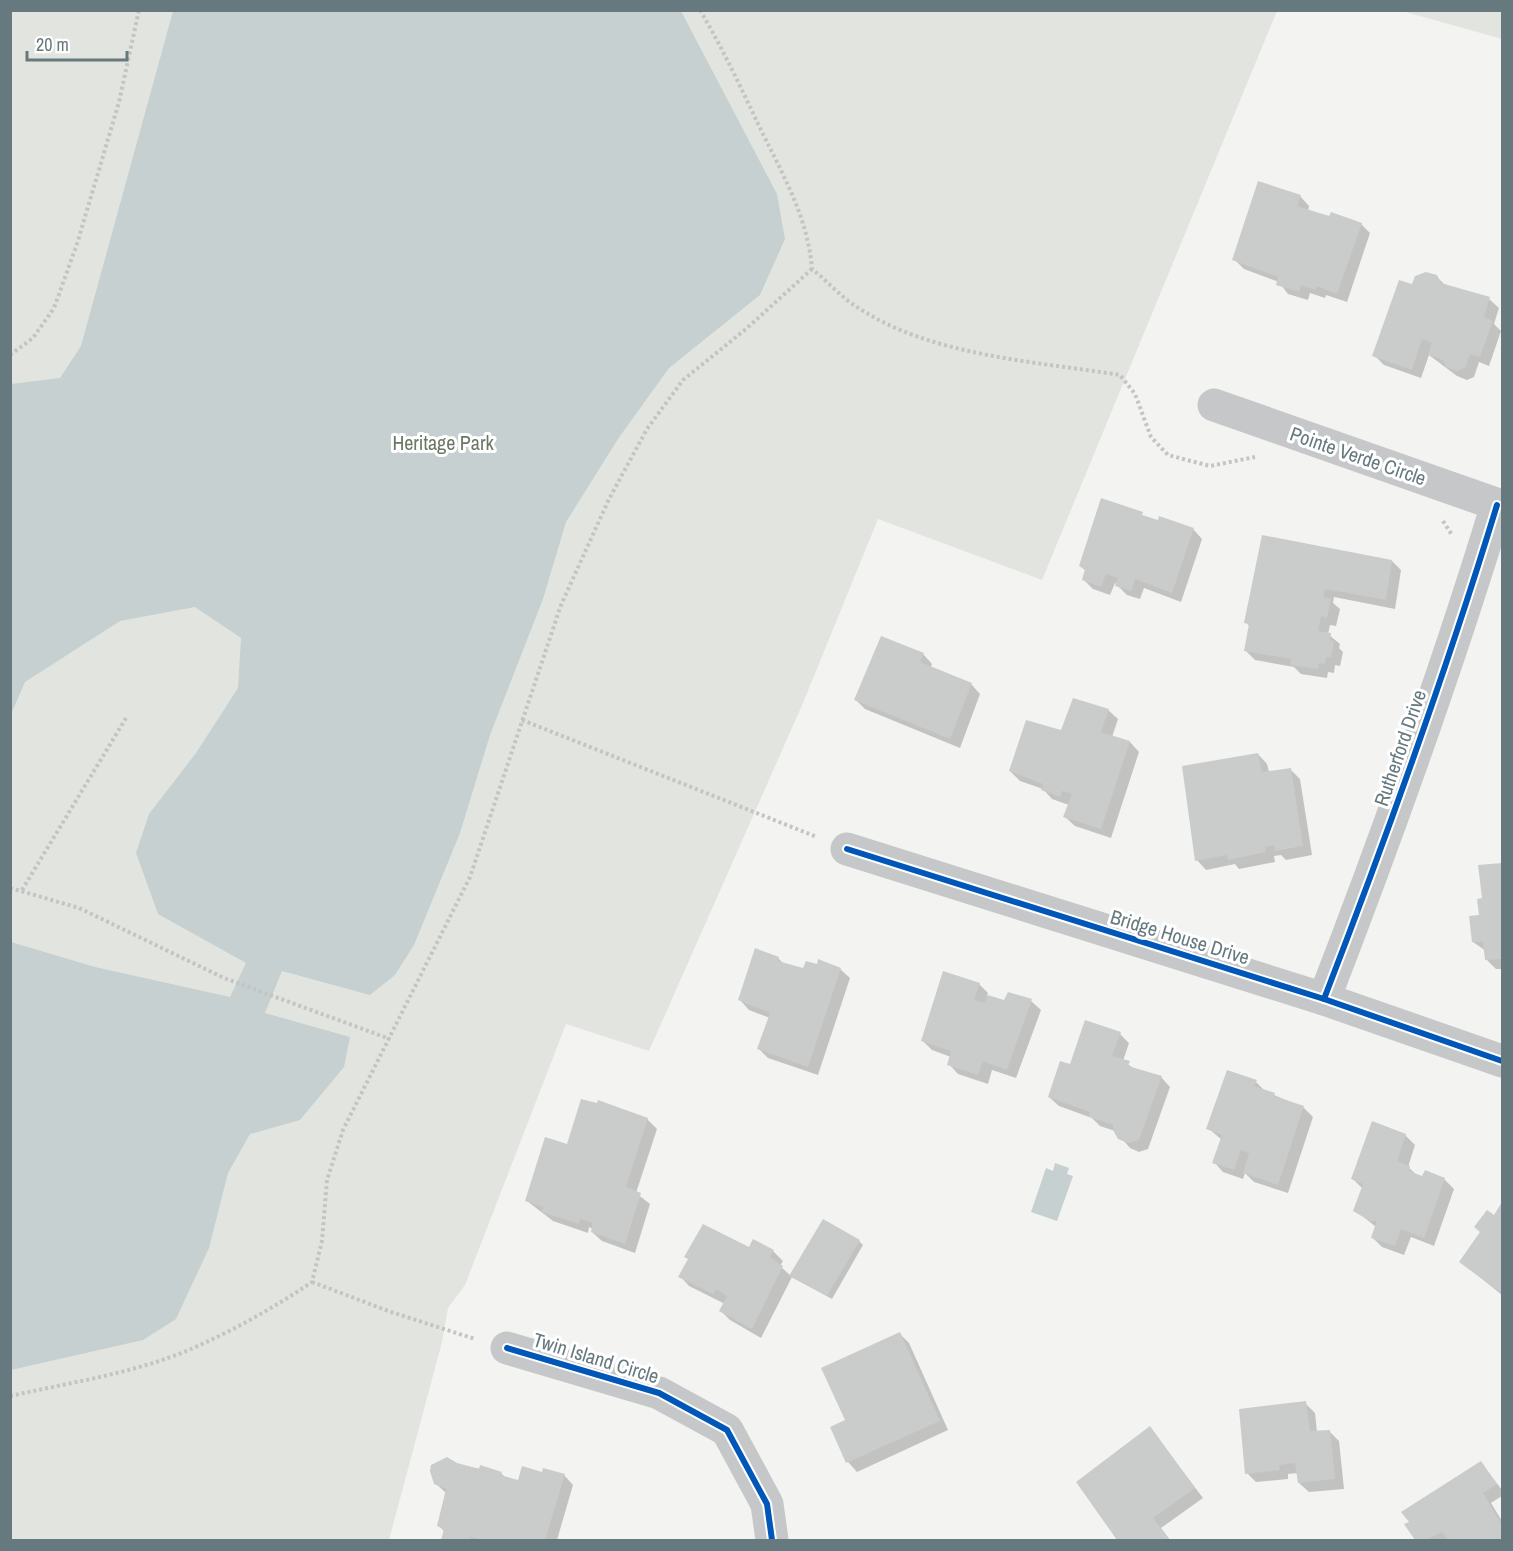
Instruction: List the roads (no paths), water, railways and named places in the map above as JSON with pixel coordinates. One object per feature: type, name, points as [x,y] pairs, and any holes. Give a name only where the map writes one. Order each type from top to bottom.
[{"type":"street","name":"Pointe Verde Circle","points":[[1214,405],[1500,506]]},
{"type":"street","name":"Rutherford Drive","points":[[1324,999],[1417,750],[1485,542],[1500,506]]},
{"type":"street","name":"Bridge House Drive","points":[[847,849],[1324,999],[1503,1061]]},
{"type":"street","name":"Twin Island Circle","points":[[507,1348],[659,1393],[727,1430],[767,1504],[771,1540]]},
{"type":"park label","name":"Heritage Park","points":[[443,443]]}]
